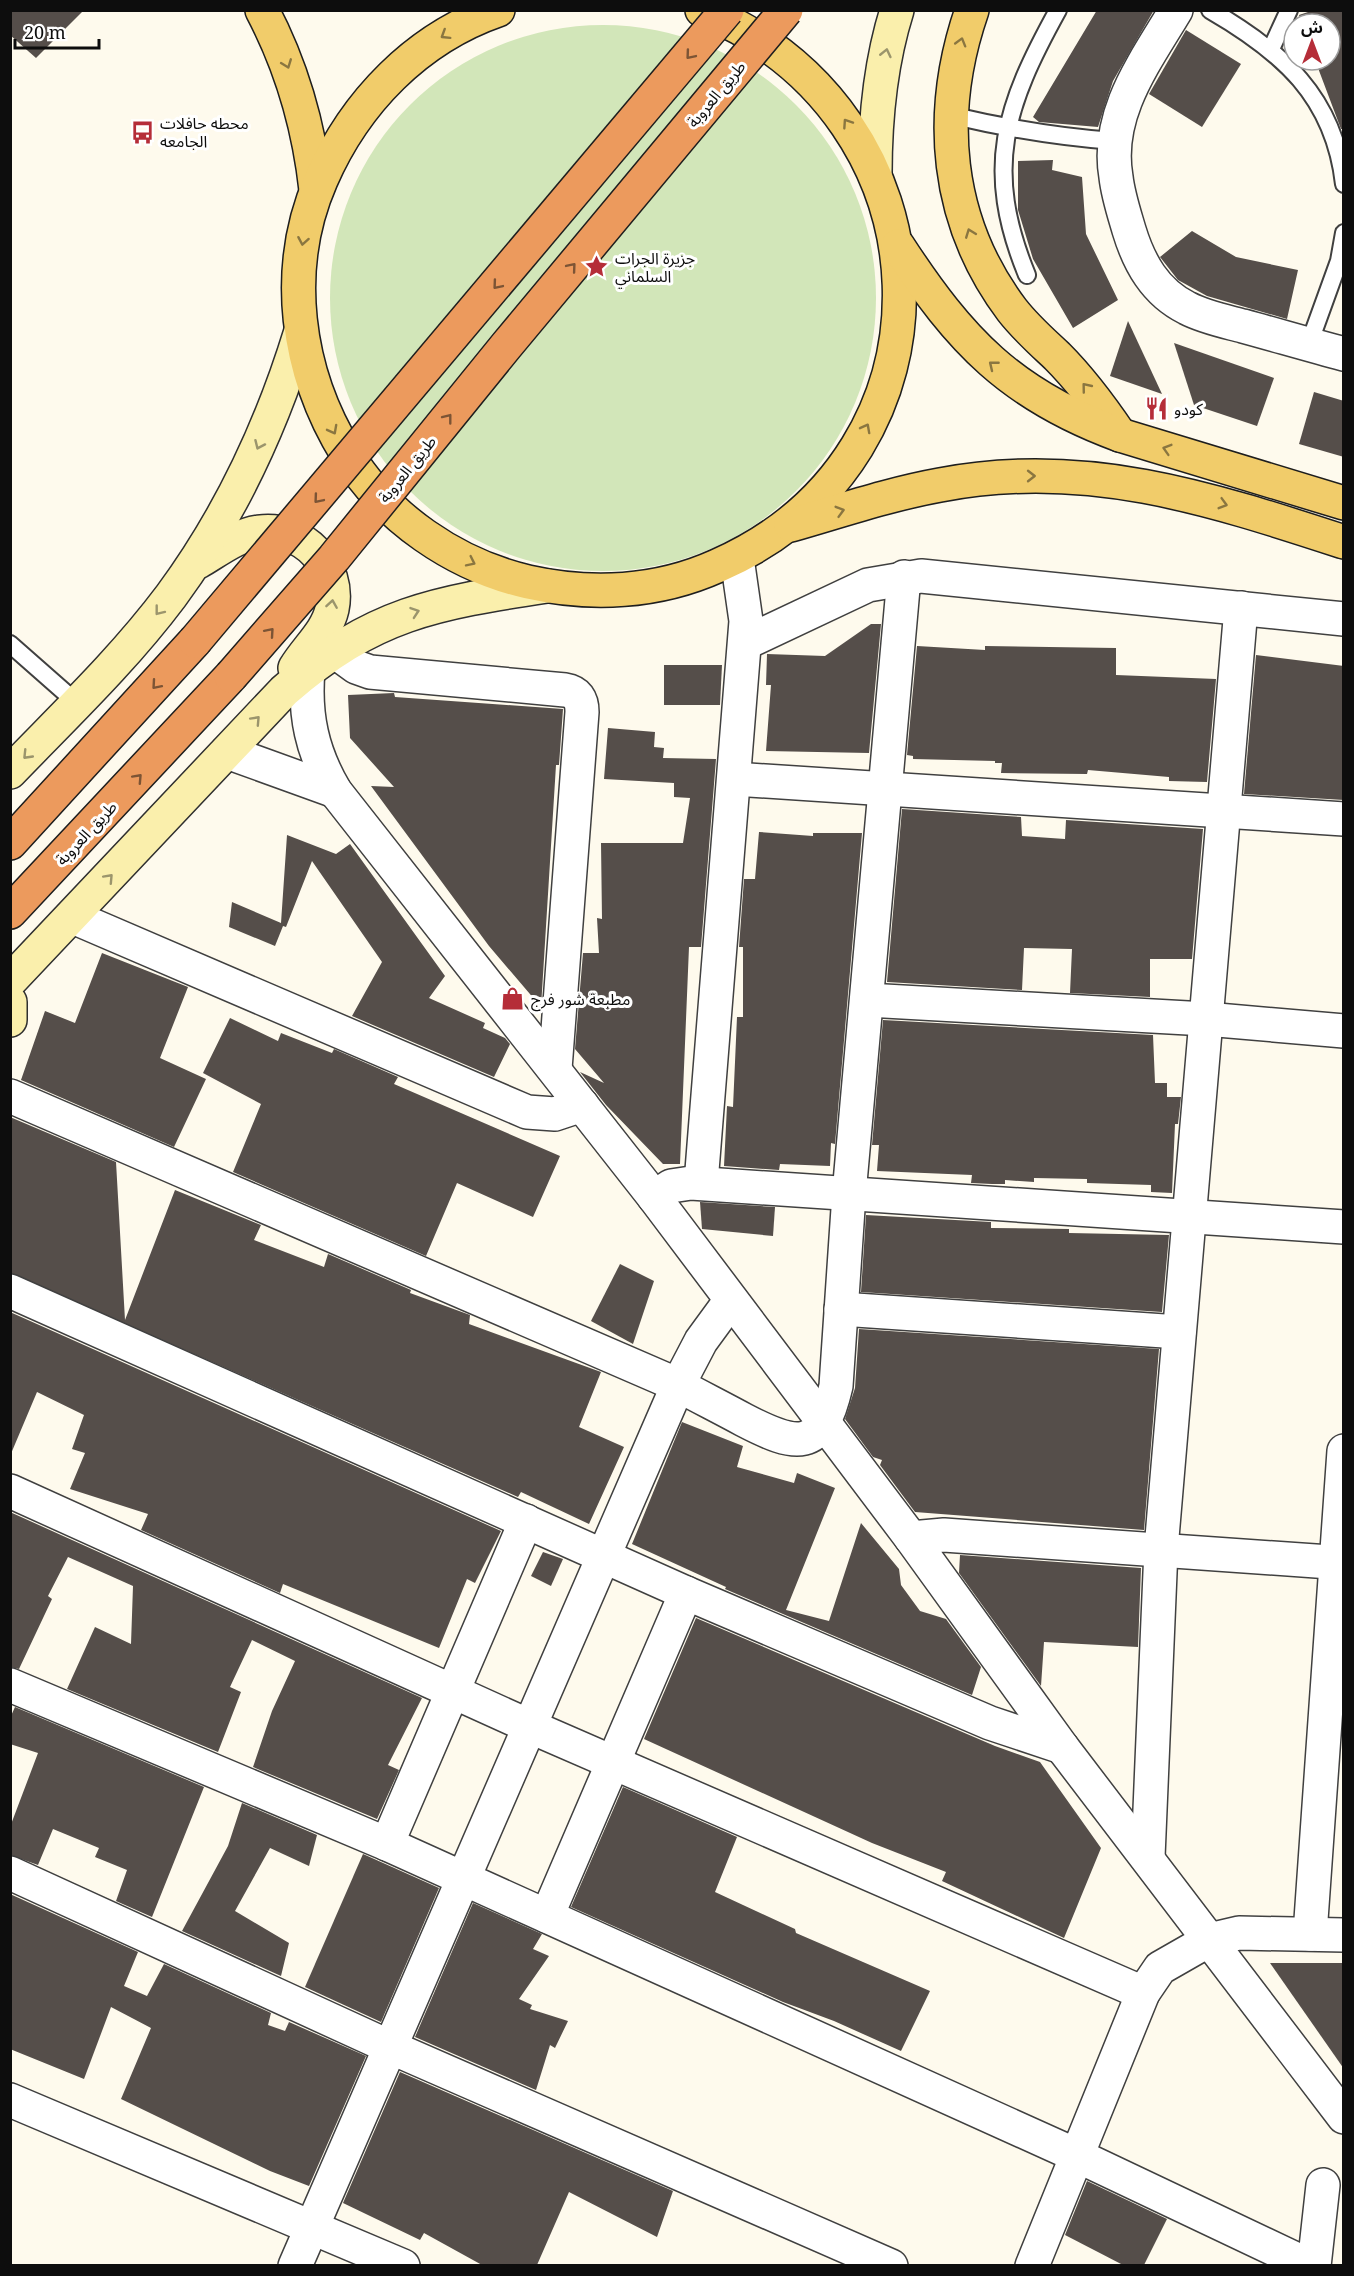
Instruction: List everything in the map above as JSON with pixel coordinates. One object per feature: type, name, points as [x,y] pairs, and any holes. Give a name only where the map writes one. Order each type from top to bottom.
[{"type":"highway","points":[[10,843],[195,641],[728,10]]},
{"type":"highway","name":"طريق العروبة","points":[[10,912],[231,676],[348,541],[513,337],[786,10]]},
{"type":"main road","points":[[262,10],[286,62],[297,93],[313,157],[316,190]]},
{"type":"main road","points":[[498,10],[453,30],[423,49],[395,72],[370,98],[349,126],[316,190],[306,225],[300,259],[298,295],[301,331],[307,364],[332,429],[349,458],[378,494],[421,533],[481,567],[547,586],[579,590],[644,588],[676,581],[737,558],[784,528],[811,504],[842,468],[872,417],[885,384],[899,313],[896,242],[875,174],[840,112],[816,85],[761,39],[702,10]]},
{"type":"main road","points":[[875,174],[878,95],[897,10]]},
{"type":"main road","points":[[972,10],[953,79],[950,115],[952,155],[960,204],[981,259],[1012,310],[1031,333],[1080,380],[1120,435]]},
{"type":"main road","points":[[896,242],[941,310],[983,357],[1034,395],[1081,419],[1120,435],[1344,503]]},
{"type":"main road","points":[[10,772],[146,627],[193,565],[237,490],[256,452],[288,372],[301,331]]},
{"type":"main road","points":[[784,528],[942,484],[1021,476],[1060,476],[1130,482],[1178,491],[1344,542]]},
{"type":"main road","points":[[193,565],[243,536],[273,531],[302,540],[324,562],[331,578],[333,594],[332,610],[326,626],[298,663],[308,671]]},
{"type":"main road","points":[[10,981],[227,752],[308,671],[360,634],[419,610],[449,602],[547,586]]},
{"type":"main road","points":[[10,1002],[10,1020]]},
{"type":"street","points":[[1176,10],[1131,85],[1120,112],[1114,141],[1115,176],[1141,263],[1160,289],[1173,300],[1200,314],[1344,354]]},
{"type":"street","points":[[701,1184],[745,643],[745,600],[737,558]]},
{"type":"street","points":[[745,643],[852,591],[904,577],[939,576],[1344,619]]},
{"type":"street","points":[[10,1096],[678,1385],[780,1438],[790,1440],[809,1437],[822,1424],[831,1406],[836,1386],[849,1194],[904,577]]},
{"type":"street","points":[[1148,1857],[1161,1549],[1241,608]]},
{"type":"street","points":[[555,1069],[582,712],[580,699],[565,690],[369,672],[350,664],[308,671],[306,712],[310,733],[320,763],[335,791],[654,1197],[822,1424],[911,1538],[1062,1747],[1344,2117]]},
{"type":"street","points":[[227,752],[335,791]]},
{"type":"street","points":[[734,779],[1344,819]]},
{"type":"street","points":[[73,917],[526,1112],[555,1114],[582,1105]]},
{"type":"street","points":[[867,1000],[1206,1019],[1344,1031]]},
{"type":"street","points":[[654,1197],[671,1186],[701,1184],[1344,1227]]},
{"type":"street","points":[[10,1291],[686,1593],[990,1723],[1062,1747]]},
{"type":"street","points":[[295,2265],[678,1385],[701,1341],[731,1300]]},
{"type":"street","points":[[841,1309],[1179,1332]]},
{"type":"street","points":[[1310,1934],[1339,1563],[1344,1451]]},
{"type":"street","points":[[10,1491],[612,1763],[1143,1993]]},
{"type":"street","points":[[387,1844],[526,1521]]},
{"type":"street","points":[[911,1538],[944,1535],[1339,1563]]},
{"type":"street","points":[[547,1916],[686,1593]]},
{"type":"street","points":[[10,1685],[387,1844],[1078,2156],[1312,2265],[1323,2185]]},
{"type":"street","points":[[10,1873],[390,2047],[891,2265]]},
{"type":"street","points":[[1032,2265],[1143,1993],[1160,1968],[1209,1940],[1239,1933],[1344,1935]]},
{"type":"street","points":[[10,2100],[403,2265]]},
{"type":"lane","points":[[1027,275],[1010,228],[1005,203],[1003,178],[1007,129],[1021,81],[1058,10]]},
{"type":"lane","points":[[1209,10],[1249,33],[1271,49],[1301,80],[1323,116],[1338,156],[1344,184]]},
{"type":"lane","points":[[1271,49],[1289,10]]},
{"type":"lane","points":[[950,115],[1007,129],[1061,137],[1114,141]]},
{"type":"lane","points":[[1309,344],[1341,261],[1344,232]]},
{"type":"lane","points":[[10,644],[77,703]]},
{"type":"green space","points":[[603,25],[656,31],[707,46],[754,71],[796,105],[830,147],[855,194],[870,245],[876,298],[870,351],[855,402],[830,449],[796,491],[754,525],[707,550],[656,565],[603,571],[550,565],[499,550],[452,525],[410,491],[376,449],[351,402],[336,351],[330,298],[336,245],[351,194],[376,147],[410,105],[452,71],[499,46],[550,31]]},
{"type":"building","points":[[10,10],[84,10],[36,58],[10,35]]},
{"type":"building","points":[[1097,10],[1154,10],[1113,81],[1098,127],[1039,122],[1033,117]]},
{"type":"building","points":[[1344,10],[1344,129],[1341,129],[1320,72],[1342,72],[1342,12],[1308,12]]},
{"type":"building","points":[[1186,30],[1241,64],[1202,127],[1149,94]]},
{"type":"building","points":[[1053,160],[1052,170],[1082,177],[1086,234],[1118,300],[1073,328],[1033,259],[1018,210],[1018,161]]},
{"type":"building","points":[[1192,231],[1236,257],[1298,270],[1287,319],[1207,296],[1178,280],[1160,257]]},
{"type":"building","points":[[1128,321],[1162,394],[1110,376]]},
{"type":"building","points":[[1174,343],[1274,378],[1257,426],[1194,405]]},
{"type":"building","points":[[1314,392],[1344,401],[1344,457],[1299,444]]},
{"type":"building","points":[[871,624],[881,624],[869,753],[766,751],[771,685],[766,685],[767,654],[825,656]]},
{"type":"building","points":[[917,646],[985,650],[985,646],[1116,648],[1116,675],[1216,679],[1207,782],[1169,781],[1169,777],[1088,770],[1087,774],[1001,773],[1002,763],[995,763],[995,761],[913,759],[913,756],[907,755]]},
{"type":"building","points":[[1256,655],[1344,666],[1344,800],[1244,794]]},
{"type":"building","points":[[664,665],[722,665],[720,705],[664,705]]},
{"type":"building","points":[[394,693],[395,697],[563,709],[559,765],[556,765],[541,1007],[489,946],[371,786],[394,787],[350,738],[348,695]]},
{"type":"building","points":[[608,728],[655,732],[654,747],[664,748],[663,758],[716,759],[701,947],[689,947],[680,1164],[663,1164],[606,1105],[580,1072],[604,1083],[575,1049],[583,953],[599,953],[597,918],[602,919],[601,843],[683,843],[690,798],[674,797],[674,783],[604,779]]},
{"type":"building","points":[[902,809],[1021,817],[1022,836],[1065,839],[1066,820],[1203,829],[1192,959],[1150,959],[1150,997],[1070,993],[1072,949],[1024,948],[1022,990],[887,982]]},
{"type":"building","points":[[759,832],[813,836],[813,833],[862,833],[835,1144],[831,1143],[830,1166],[780,1164],[779,1170],[724,1166],[727,1106],[733,1107],[737,1017],[743,1017],[743,947],[739,947],[744,879],[755,879]]},
{"type":"building","points":[[287,835],[336,854],[350,844],[445,976],[429,998],[485,1023],[483,1028],[505,1038],[510,1044],[494,1077],[352,1016],[382,962],[312,861],[286,927],[283,926],[275,946],[229,927],[232,902],[281,923]]},
{"type":"building","points":[[102,953],[188,987],[160,1058],[206,1079],[174,1147],[21,1080],[45,1011],[75,1023]]},
{"type":"building","points":[[230,1018],[278,1041],[281,1033],[332,1053],[334,1049],[398,1077],[394,1084],[560,1156],[533,1217],[457,1183],[426,1256],[233,1172],[261,1104],[203,1073]]},
{"type":"building","points":[[883,1020],[1153,1035],[1155,1083],[1167,1083],[1167,1097],[1181,1097],[1178,1124],[1175,1124],[1172,1193],[1151,1192],[1151,1185],[1087,1183],[1087,1179],[1034,1178],[1034,1182],[1005,1180],[1005,1184],[992,1184],[971,1183],[972,1175],[877,1171],[879,1145],[872,1145]]},
{"type":"building","points":[[10,1117],[116,1162],[125,1320],[175,1190],[261,1225],[254,1240],[324,1267],[328,1254],[411,1290],[410,1293],[470,1315],[469,1324],[601,1372],[579,1427],[624,1447],[589,1524],[521,1492],[518,1497],[10,1273]]},
{"type":"building","points":[[700,1202],[775,1207],[773,1236],[702,1229]]},
{"type":"building","points":[[866,1215],[991,1222],[991,1228],[1069,1229],[1069,1233],[1169,1235],[1162,1312],[861,1292]]},
{"type":"building","points":[[620,1264],[654,1281],[633,1344],[591,1321]]},
{"type":"building","points":[[10,1312],[501,1531],[475,1583],[467,1579],[439,1648],[283,1584],[280,1593],[141,1530],[148,1514],[70,1489],[85,1453],[72,1449],[84,1415],[37,1392],[10,1456]]},
{"type":"building","points":[[859,1329],[1159,1349],[1144,1530],[915,1512],[880,1465],[882,1460],[873,1457],[845,1419],[855,1388]]},
{"type":"building","points":[[682,1422],[743,1446],[737,1467],[794,1483],[797,1473],[835,1488],[786,1610],[829,1621],[861,1523],[899,1569],[901,1585],[920,1611],[946,1619],[981,1667],[972,1695],[725,1589],[726,1587],[632,1544]]},
{"type":"building","points":[[10,1512],[422,1698],[388,1765],[399,1770],[377,1819],[253,1767],[272,1711],[295,1661],[252,1640],[230,1687],[241,1692],[218,1752],[67,1689],[95,1627],[131,1644],[133,1586],[68,1557],[48,1596],[52,1599],[19,1669],[10,1667]]},
{"type":"building","points":[[543,1552],[563,1559],[551,1586],[531,1576]]},
{"type":"building","points":[[960,1555],[1141,1568],[1138,1647],[1044,1642],[1041,1686],[959,1573]]},
{"type":"building","points":[[696,1618],[995,1746],[1040,1762],[1101,1848],[1064,1938],[942,1881],[946,1872],[872,1843],[644,1739]]},
{"type":"building","points":[[15,1707],[204,1787],[152,1917],[116,1901],[127,1870],[95,1857],[99,1848],[53,1829],[38,1865],[10,1855],[10,1827],[38,1753],[10,1744],[10,1718]]},
{"type":"building","points":[[623,1787],[737,1837],[715,1892],[795,1929],[796,1933],[930,1991],[901,2051],[834,2021],[783,2002],[571,1907]]},
{"type":"building","points":[[242,1803],[317,1835],[309,1866],[270,1848],[235,1911],[289,1943],[281,1976],[182,1931],[228,1846]]},
{"type":"building","points":[[363,1854],[439,1888],[381,2022],[305,1987]]},
{"type":"building","points":[[10,1894],[138,1952],[124,1986],[147,1996],[164,1964],[271,2013],[268,2025],[285,2031],[289,2022],[366,2056],[309,2186],[270,2171],[121,2099],[151,2028],[111,2007],[84,2079],[10,2049]]},
{"type":"building","points":[[473,1903],[542,1934],[533,1949],[549,1956],[519,1999],[532,2005],[530,2009],[568,2021],[555,2048],[550,2045],[536,2090],[415,2037]]},
{"type":"building","points":[[1270,1963],[1344,1963],[1344,2069]]},
{"type":"building","points":[[400,2072],[673,2191],[657,2237],[569,2192],[537,2265],[482,2265],[424,2233],[420,2240],[343,2203]]},
{"type":"building","points":[[1087,2181],[1167,2219],[1144,2265],[1123,2265],[1065,2235]]},
{"type":"place","name":"محطه حافلات الجامعه","points":[[142,132]]},
{"type":"place","name":"جزيرة الجرات السلماني","points":[[597,267]]},
{"type":"place","name":"كودو","points":[[1156,409]]},
{"type":"place","name":"مطبعة شور فرج","points":[[513,999]]}]
